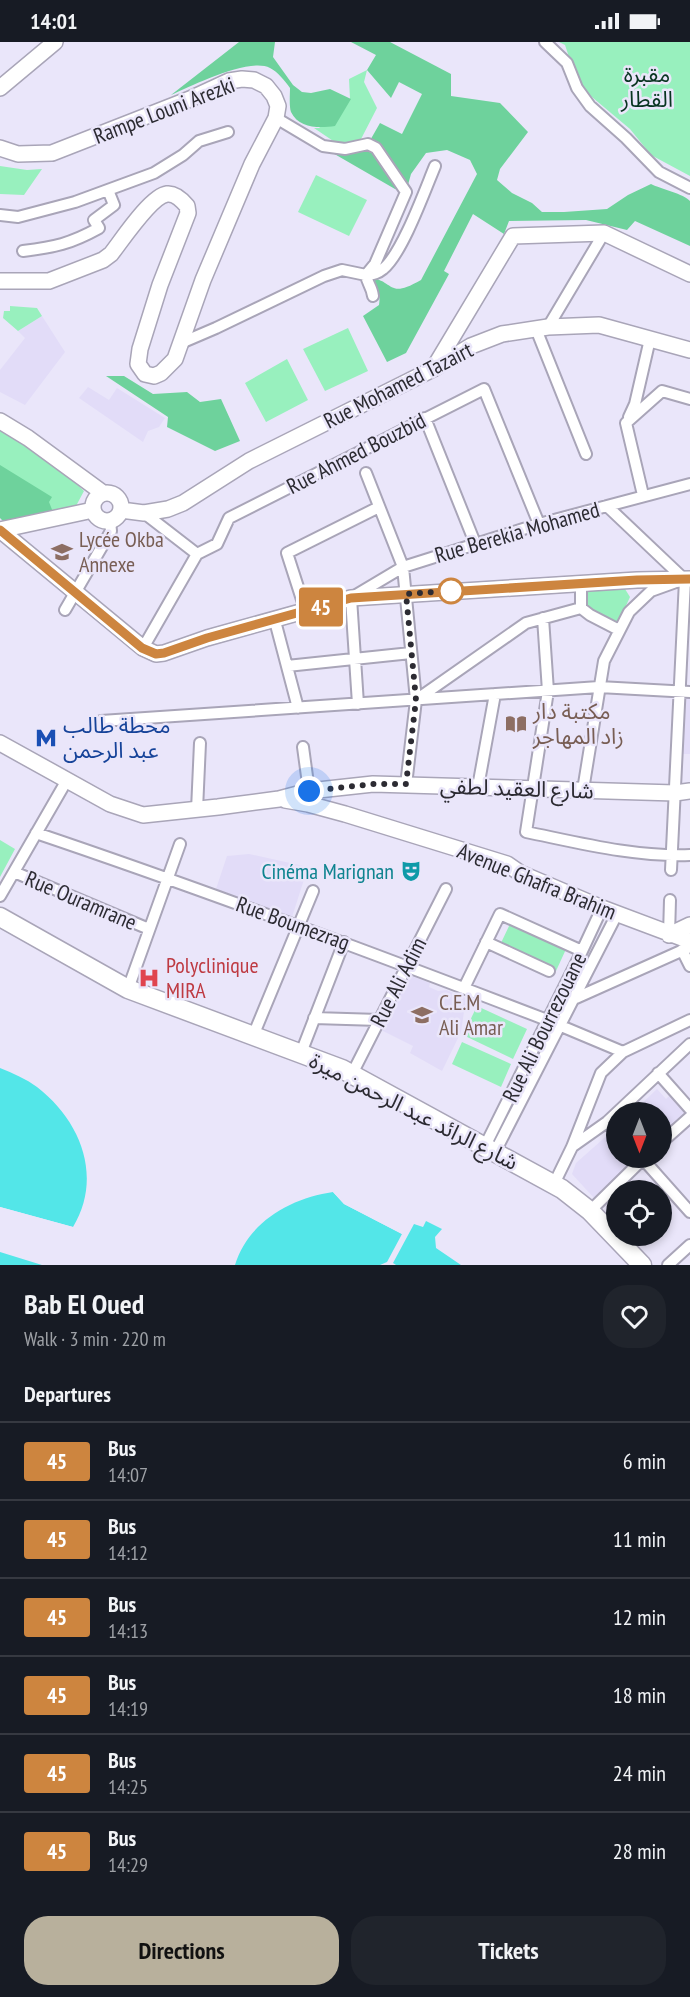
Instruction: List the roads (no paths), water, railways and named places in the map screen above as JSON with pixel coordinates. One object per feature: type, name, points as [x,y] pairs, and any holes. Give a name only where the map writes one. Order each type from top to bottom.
[{"type":"main road","name":"شارع الرائد عبد الرحمن ميرة","points":[[0,917],[128,989],[352,1074],[554,1184],[590,1211],[606,1227]]},
{"type":"main road","name":"شارع الرائد عبد الرحمن ميرة","points":[[625,1246],[642,1265]]},
{"type":"main road","points":[[625,1246],[629,1265]]},
{"type":"street","points":[[0,88],[55,42]]},
{"type":"street","points":[[545,42],[567,63],[577,88],[590,106],[659,172],[690,188]]},
{"type":"street","name":"Rampe Louni Arezki","points":[[0,148],[18,154],[52,153],[190,99],[229,81],[242,79],[254,80],[266,86],[278,106],[276,118]]},
{"type":"street","points":[[0,280],[50,281],[103,260],[111,254],[152,203],[161,196],[169,194],[176,196],[188,206],[188,213],[160,285],[140,349],[138,364],[145,374],[154,376],[161,373],[175,358],[203,280],[252,164],[276,118],[323,146],[345,149],[368,144],[376,148],[406,192],[375,264],[366,274]]},
{"type":"street","points":[[0,215],[18,217],[75,202],[108,190],[154,173],[183,155],[199,141],[228,132]]},
{"type":"street","points":[[181,343],[324,276],[342,270],[376,274],[385,268],[408,229],[435,166]]},
{"type":"street","points":[[23,251],[67,243],[99,228],[94,220],[114,205],[108,190]]},
{"type":"street","points":[[433,369],[513,236],[604,233],[690,274]]},
{"type":"street","points":[[586,454],[542,328],[604,233]]},
{"type":"street","points":[[366,274],[373,296]]},
{"type":"street","name":"Rue Mohamed Tazairt","points":[[121,510],[144,513],[168,509],[183,503],[249,461],[433,369],[471,346],[502,334],[542,328],[599,325],[690,350]]},
{"type":"street","points":[[643,495],[625,425],[635,404],[650,339]]},
{"type":"street","name":"Rue Ahmed Bouzbid","points":[[196,554],[217,544],[229,518],[484,388],[539,524]]},
{"type":"street","points":[[626,422],[662,391],[690,399]]},
{"type":"street","points":[[425,418],[475,543]]},
{"type":"street","points":[[0,421],[28,438],[103,493],[114,494],[118,497],[121,501],[121,510],[118,516],[110,521],[101,520],[93,510],[95,499],[103,493]]},
{"type":"street","points":[[366,473],[403,567],[416,700],[406,784]]},
{"type":"street","name":"Rue Berekia Mohamed","points":[[351,598],[403,567],[539,524],[690,484]]},
{"type":"street","points":[[607,506],[687,579],[683,792],[671,856],[671,870]]},
{"type":"street","points":[[306,612],[287,554],[379,507]]},
{"type":"street","points":[[0,530],[93,510]]},
{"type":"street","points":[[142,648],[196,554],[144,513]]},
{"type":"street","points":[[65,610],[111,531],[110,521]]},
{"type":"street","points":[[0,530],[142,648],[156,654],[351,598],[637,580],[687,579]]},
{"type":"street","points":[[583,790],[604,661],[619,630],[629,612],[651,591],[687,579]]},
{"type":"street","points":[[637,580],[640,602]]},
{"type":"street","points":[[581,585],[581,608]]},
{"type":"street","points":[[351,598],[358,704]]},
{"type":"street","points":[[581,608],[619,630]]},
{"type":"street","points":[[416,700],[526,623],[581,608]]},
{"type":"street","points":[[543,618],[548,691],[526,832],[628,852],[671,856],[690,855]]},
{"type":"street","points":[[275,621],[298,708]]},
{"type":"street","points":[[287,666],[411,653]]},
{"type":"street","points":[[101,721],[599,687],[685,692]]},
{"type":"street","points":[[478,787],[495,694]]},
{"type":"street","points":[[197,810],[200,742]]},
{"type":"street","points":[[0,743],[119,808],[143,814],[197,810],[279,799]]},
{"type":"street","points":[[303,747],[309,791]]},
{"type":"street","points":[[0,896],[67,780]]},
{"type":"street","name":"شارع العقيد لطفي","points":[[279,799],[309,791],[374,784],[683,792]]},
{"type":"street","name":"Avenue Ghafra Brahim","points":[[279,799],[308,804],[507,864],[520,873],[669,935],[687,946]]},
{"type":"street","name":"Rue Boumezrag","points":[[36,833],[168,877],[547,1020]]},
{"type":"street","points":[[128,989],[180,843]]},
{"type":"street","name":"Rue Ouramrane","points":[[14,872],[149,929]]},
{"type":"street","name":"Rue Ali Adim","points":[[352,1074],[446,889]]},
{"type":"street","points":[[253,1036],[313,891]]},
{"type":"street","points":[[670,900],[669,935],[690,925]]},
{"type":"street","name":"Rue Ali Bourrezouane","points":[[490,1149],[547,1020],[602,908]]},
{"type":"street","points":[[464,988],[500,914],[582,951]]},
{"type":"street","points":[[490,1149],[561,1026],[617,914]]},
{"type":"street","points":[[301,1053],[344,942]]},
{"type":"street","points":[[486,942],[549,971]]},
{"type":"street","points":[[576,998],[687,946],[690,966]]},
{"type":"street","points":[[315,1018],[379,1020]]},
{"type":"street","points":[[554,1184],[572,1147],[601,1073],[623,1052],[690,1020]]},
{"type":"street","points":[[561,1026],[623,1052]]},
{"type":"street","points":[[628,1102],[690,1044]]},
{"type":"street","points":[[658,1073],[690,1109]]},
{"type":"street","points":[[672,1133],[690,1116]]},
{"type":"street","points":[[572,1147],[606,1123]]},
{"type":"street","points":[[590,1211],[633,1168]]},
{"type":"street","points":[[652,1168],[690,1212]]},
{"type":"street","points":[[668,1265],[690,1245]]},
{"type":"place","name":"Lycée Okba Annexe","points":[[62,552]]},
{"type":"place","name":"مكتبة دار زاد المهاجر","points":[[516,724]]},
{"type":"place","name":"محطة طالب عبد الرحمن","points":[[46,738]]},
{"type":"place","name":"Cinéma Marignan","points":[[411,871]]},
{"type":"place","name":"Polyclinique MIRA","points":[[149,978]]},
{"type":"place","name":"C.E.M Ali Amar","points":[[422,1015]]},
{"type":"park label","name":"مقبرة القطار","points":[[647,86]]}]
